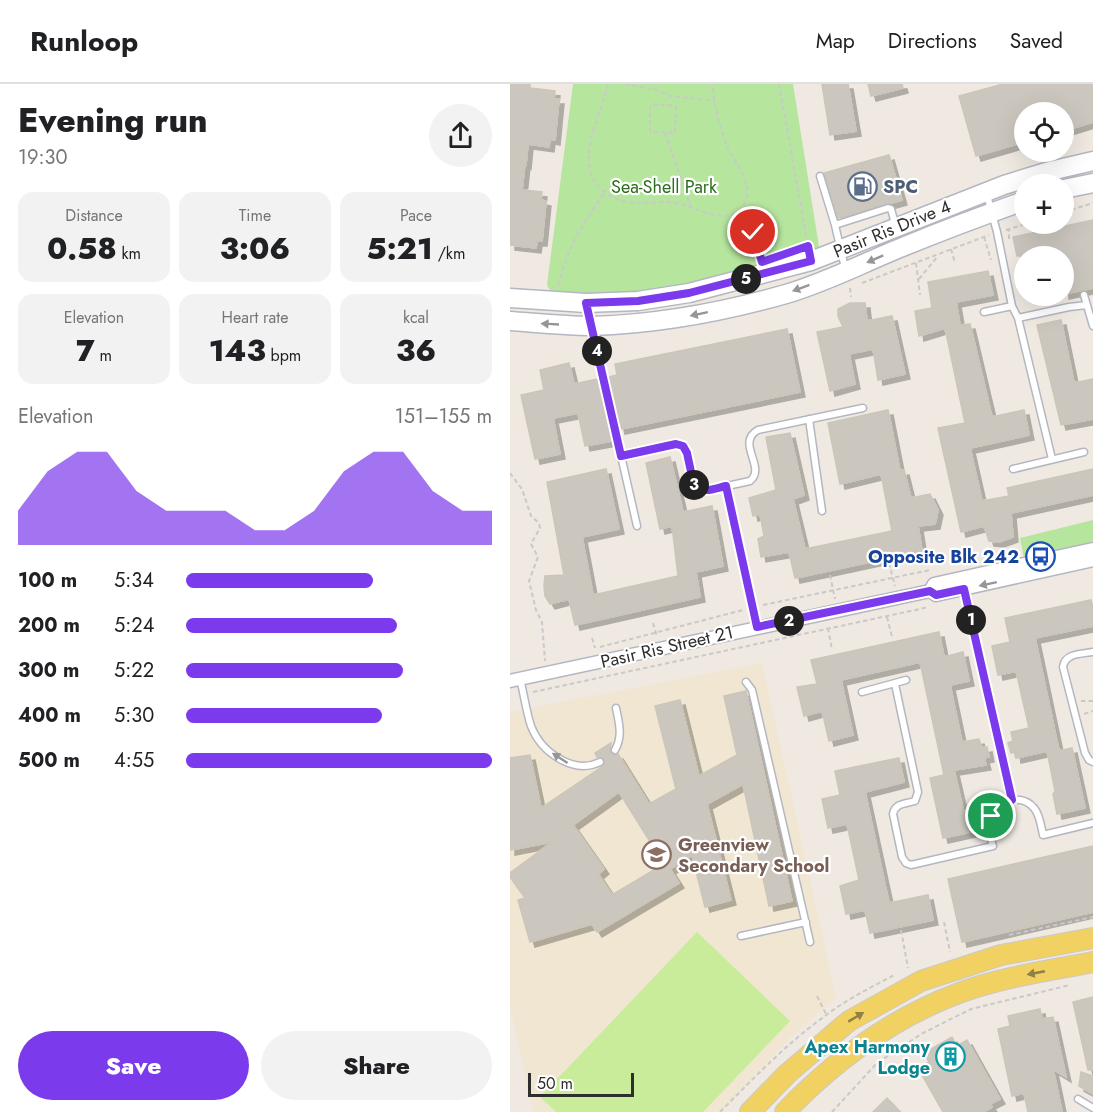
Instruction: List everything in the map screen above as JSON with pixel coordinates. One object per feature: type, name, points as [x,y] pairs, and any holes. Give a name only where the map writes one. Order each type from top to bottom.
[{"type":"main road","points":[[750,1112],[787,1074],[849,1021],[921,981],[1001,956],[1093,938]]},
{"type":"main road","points":[[785,1112],[856,1048],[902,1019],[958,994],[999,981],[1093,962]]},
{"type":"street","name":"Pasir Ris Drive 4","points":[[510,298],[586,303],[638,301],[689,293],[811,261],[986,192],[1046,172],[1093,161]]},
{"type":"street","points":[[1074,187],[1093,183]]},
{"type":"street","name":"Pasir Ris Drive 4","points":[[510,321],[591,326],[689,316],[848,280],[903,246],[1014,204]]},
{"type":"street","name":"Pasir Ris Street 21","points":[[515,680],[930,591],[936,595],[962,584],[1093,549]]},
{"type":"street","name":"Pasir Ris Street 21","points":[[962,584],[1093,560]]},
{"type":"lane","points":[[820,176],[848,280]]},
{"type":"lane","points":[[986,192],[1012,306],[1018,318],[1052,459]]},
{"type":"lane","points":[[835,225],[888,208],[891,209],[903,246]]},
{"type":"lane","points":[[1084,295],[1093,326]]},
{"type":"lane","points":[[586,303],[637,526]]},
{"type":"lane","points":[[1018,318],[1087,305]]},
{"type":"lane","points":[[984,312],[1012,306]]},
{"type":"lane","points":[[621,456],[676,444],[683,446],[687,453],[694,486],[704,491],[750,481],[754,478],[756,472],[749,440],[751,434],[758,430],[863,408]]},
{"type":"lane","points":[[809,419],[822,511]]},
{"type":"lane","points":[[1013,469],[1084,452]]},
{"type":"lane","points":[[726,486],[757,627]]},
{"type":"lane","points":[[962,584],[1012,800]]},
{"type":"lane","points":[[1093,652],[1067,657],[1063,667],[1084,753],[1093,762]]},
{"type":"lane","points":[[515,680],[524,694],[532,727],[546,748],[570,764],[583,766],[600,762]]},
{"type":"lane","points":[[862,692],[906,680]]},
{"type":"lane","points":[[746,682],[752,690],[810,942]]},
{"type":"lane","points":[[895,684],[918,792],[915,801],[897,805],[892,814],[906,863],[911,865],[993,846],[988,829],[991,816],[1002,804],[1012,800],[1027,802],[1034,807],[1043,835],[1093,823]]},
{"type":"lane","points":[[615,750],[620,742],[616,708]]},
{"type":"lane","points":[[741,936],[806,922]]},
{"type":"lane","points":[[1078,1099],[1093,1107]]},
{"type":"path","points":[[609,84],[587,160],[594,181],[604,192],[620,201],[667,202],[725,215],[734,214],[741,208],[747,197],[746,181],[728,147],[715,101],[714,84]]},
{"type":"path","points":[[625,84],[657,90],[670,96],[715,101]]},
{"type":"path","points":[[778,84],[811,261]]},
{"type":"path","points":[[670,96],[670,106]]},
{"type":"path","points":[[653,104],[677,109],[676,131],[674,134],[665,133],[650,132],[653,104]]},
{"type":"path","points":[[665,133],[692,207]]},
{"type":"path","points":[[565,288],[558,288],[566,255],[574,237],[604,192]]},
{"type":"path","points":[[1074,209],[1093,203]]},
{"type":"path","points":[[741,208],[753,232],[762,262]]},
{"type":"path","points":[[1009,229],[1010,236]]},
{"type":"path","points":[[984,237],[991,261]]},
{"type":"path","points":[[951,250],[955,263]]},
{"type":"path","points":[[919,279],[940,254]]},
{"type":"path","points":[[916,263],[920,295]]},
{"type":"path","points":[[848,280],[851,297]]},
{"type":"path","points":[[510,473],[522,489],[531,516],[539,523],[540,528],[531,544],[538,557],[529,581],[536,610],[542,622],[545,661]]},
{"type":"path","points":[[889,563],[893,579]]},
{"type":"path","points":[[592,638],[595,648],[753,607],[938,568]]},
{"type":"path","points":[[830,575],[834,591]]},
{"type":"path","points":[[524,694],[938,606]]},
{"type":"path","points":[[824,613],[832,650]]},
{"type":"path","points":[[887,616],[892,637]]},
{"type":"path","points":[[653,622],[655,633]]},
{"type":"path","points":[[944,922],[950,952]]},
{"type":"path","points":[[901,930],[908,968]]},
{"type":"path","points":[[832,1112],[877,1063],[923,1033],[971,1009],[1071,985]]},
{"type":"path","points":[[817,996],[826,1015]]},
{"type":"shaded area","name":"Greenview Secondary School","points":[[762,663],[836,998],[792,1036],[721,1112],[533,1112],[510,1006],[510,712]]},
{"type":"green space","name":"Sea-Shell Park","points":[[573,84],[793,84],[820,253],[652,292],[553,297],[547,285]]},
{"type":"green space","points":[[1093,520],[1093,553],[1026,569],[1020,538]]},
{"type":"green space","points":[[697,932],[790,1021],[703,1112],[556,1112],[540,1097]]},
{"type":"building","points":[[510,84],[530,84],[530,88],[555,91],[554,99],[559,99],[555,140],[550,139],[549,147],[528,144],[525,163],[522,190],[542,192],[541,200],[546,201],[542,241],[537,241],[536,248],[510,245]]},
{"type":"building","points":[[822,84],[848,84],[856,131],[830,135]]},
{"type":"building","points":[[868,84],[902,84],[903,88],[871,96]]},
{"type":"building","points":[[1003,84],[1092,84],[1093,122],[1074,128],[1074,102],[1014,102],[1014,145],[976,156],[959,96]]},
{"type":"building","name":"SPC","points":[[889,155],[902,200],[838,218],[824,173]]},
{"type":"building","points":[[1093,220],[1093,288],[1074,292],[1074,246],[1015,246],[1013,237],[1027,234],[1074,234],[1074,224]]},
{"type":"building","points":[[988,271],[993,295],[956,302],[960,325],[970,324],[992,417],[1024,410],[1029,435],[970,448],[982,501],[1009,496],[1007,488],[1093,469],[1093,495],[1011,513],[1013,537],[999,542],[989,541],[984,526],[961,532],[938,428],[965,423],[945,328],[919,336],[915,311],[932,308],[928,282]]},
{"type":"building","points":[[850,303],[865,303],[867,321],[892,316],[905,374],[878,380],[873,349],[849,354],[855,384],[830,391],[817,332],[843,327],[838,316],[838,309]]},
{"type":"building","points":[[1061,320],[1074,383],[1093,379],[1093,419],[1061,425],[1037,325]]},
{"type":"building","points":[[787,329],[800,392],[620,429],[608,377],[617,375],[615,364]]},
{"type":"building","points":[[569,363],[574,384],[598,379],[612,441],[585,446],[578,413],[553,418],[560,454],[535,459],[521,395],[544,390],[540,370]]},
{"type":"building","points":[[888,410],[900,471],[904,470],[911,498],[930,494],[938,510],[935,524],[918,526],[922,551],[795,578],[789,552],[761,557],[758,539],[764,536],[760,514],[753,516],[749,498],[776,490],[766,437],[790,433],[804,495],[793,499],[805,549],[892,531],[881,474],[840,484],[828,423]]},
{"type":"building","points":[[670,457],[683,512],[712,506],[723,566],[696,572],[700,597],[575,625],[569,599],[550,604],[545,596],[545,576],[564,575],[547,482],[606,469],[619,529],[582,537],[593,595],[678,576],[672,526],[660,529],[646,463]]},
{"type":"building","points":[[1091,600],[1093,626],[1035,638],[1059,751],[1072,748],[1085,808],[1057,814],[1047,751],[1016,758],[1015,752],[1011,753],[1008,743],[1013,741],[1011,732],[1029,728],[1016,671],[998,675],[992,646],[1010,642],[1005,618]]},
{"type":"building","points":[[939,632],[944,657],[963,652],[969,681],[950,685],[962,742],[979,739],[982,748],[987,747],[989,757],[984,758],[986,765],[954,770],[971,832],[943,838],[930,778],[944,775],[920,662],[841,680],[853,735],[829,741],[822,711],[804,716],[797,687],[817,684],[811,660]]},
{"type":"building","points":[[746,691],[792,901],[769,906],[743,784],[707,804],[731,900],[705,907],[692,855],[670,869],[679,883],[597,932],[592,924],[530,942],[518,900],[525,898],[510,877],[510,873],[552,842],[510,850],[510,758],[530,755],[541,808],[603,766],[604,759],[597,757],[595,753],[611,743],[610,752],[613,755],[618,754],[649,804],[676,789],[655,706],[680,700],[699,776],[737,755],[724,696]],"holes":[[[619,792],[664,864],[612,895],[598,874],[604,869],[573,825]]]},
{"type":"building","points":[[899,758],[904,782],[865,792],[889,903],[928,895],[933,920],[870,933],[865,910],[846,914],[840,886],[859,880],[847,824],[828,828],[822,799],[840,795],[835,771]]},
{"type":"building","points":[[1093,846],[1093,912],[962,942],[948,879]]},
{"type":"building","points":[[1093,997],[1093,1070],[1088,1070],[1073,1002]]},
{"type":"building","points":[[1040,1009],[1042,1019],[1053,1017],[1066,1077],[1053,1069],[1062,1112],[1028,1112],[1024,1093],[1012,1096],[998,1029],[1010,1026],[1008,1016]]},
{"type":"building","points":[[952,1037],[957,1046],[967,1040],[1000,1099],[990,1104],[992,1107],[984,1112],[943,1112],[918,1068],[929,1062],[924,1053]]},
{"type":"building","points":[[1081,1072],[1093,1076],[1093,1094],[1079,1086]]},
{"type":"building","points":[[887,1098],[900,1112],[873,1112]]},
{"type":"place","name":"SPC","points":[[862,187]]},
{"type":"place","name":"Opposite Blk 242","points":[[1040,557]]},
{"type":"place","name":"Greenview Secondary School","points":[[657,855]]},
{"type":"place","name":"Apex Harmony Lodge","points":[[951,1057]]},
{"type":"route","points":[[753,232],[762,262],[808,246],[811,261],[689,293],[638,301],[586,303],[621,456],[676,444],[683,446],[687,453],[694,486],[698,490],[704,491],[726,486],[757,627],[930,591],[936,595],[964,589],[1012,800],[995,809],[991,816]]}]
